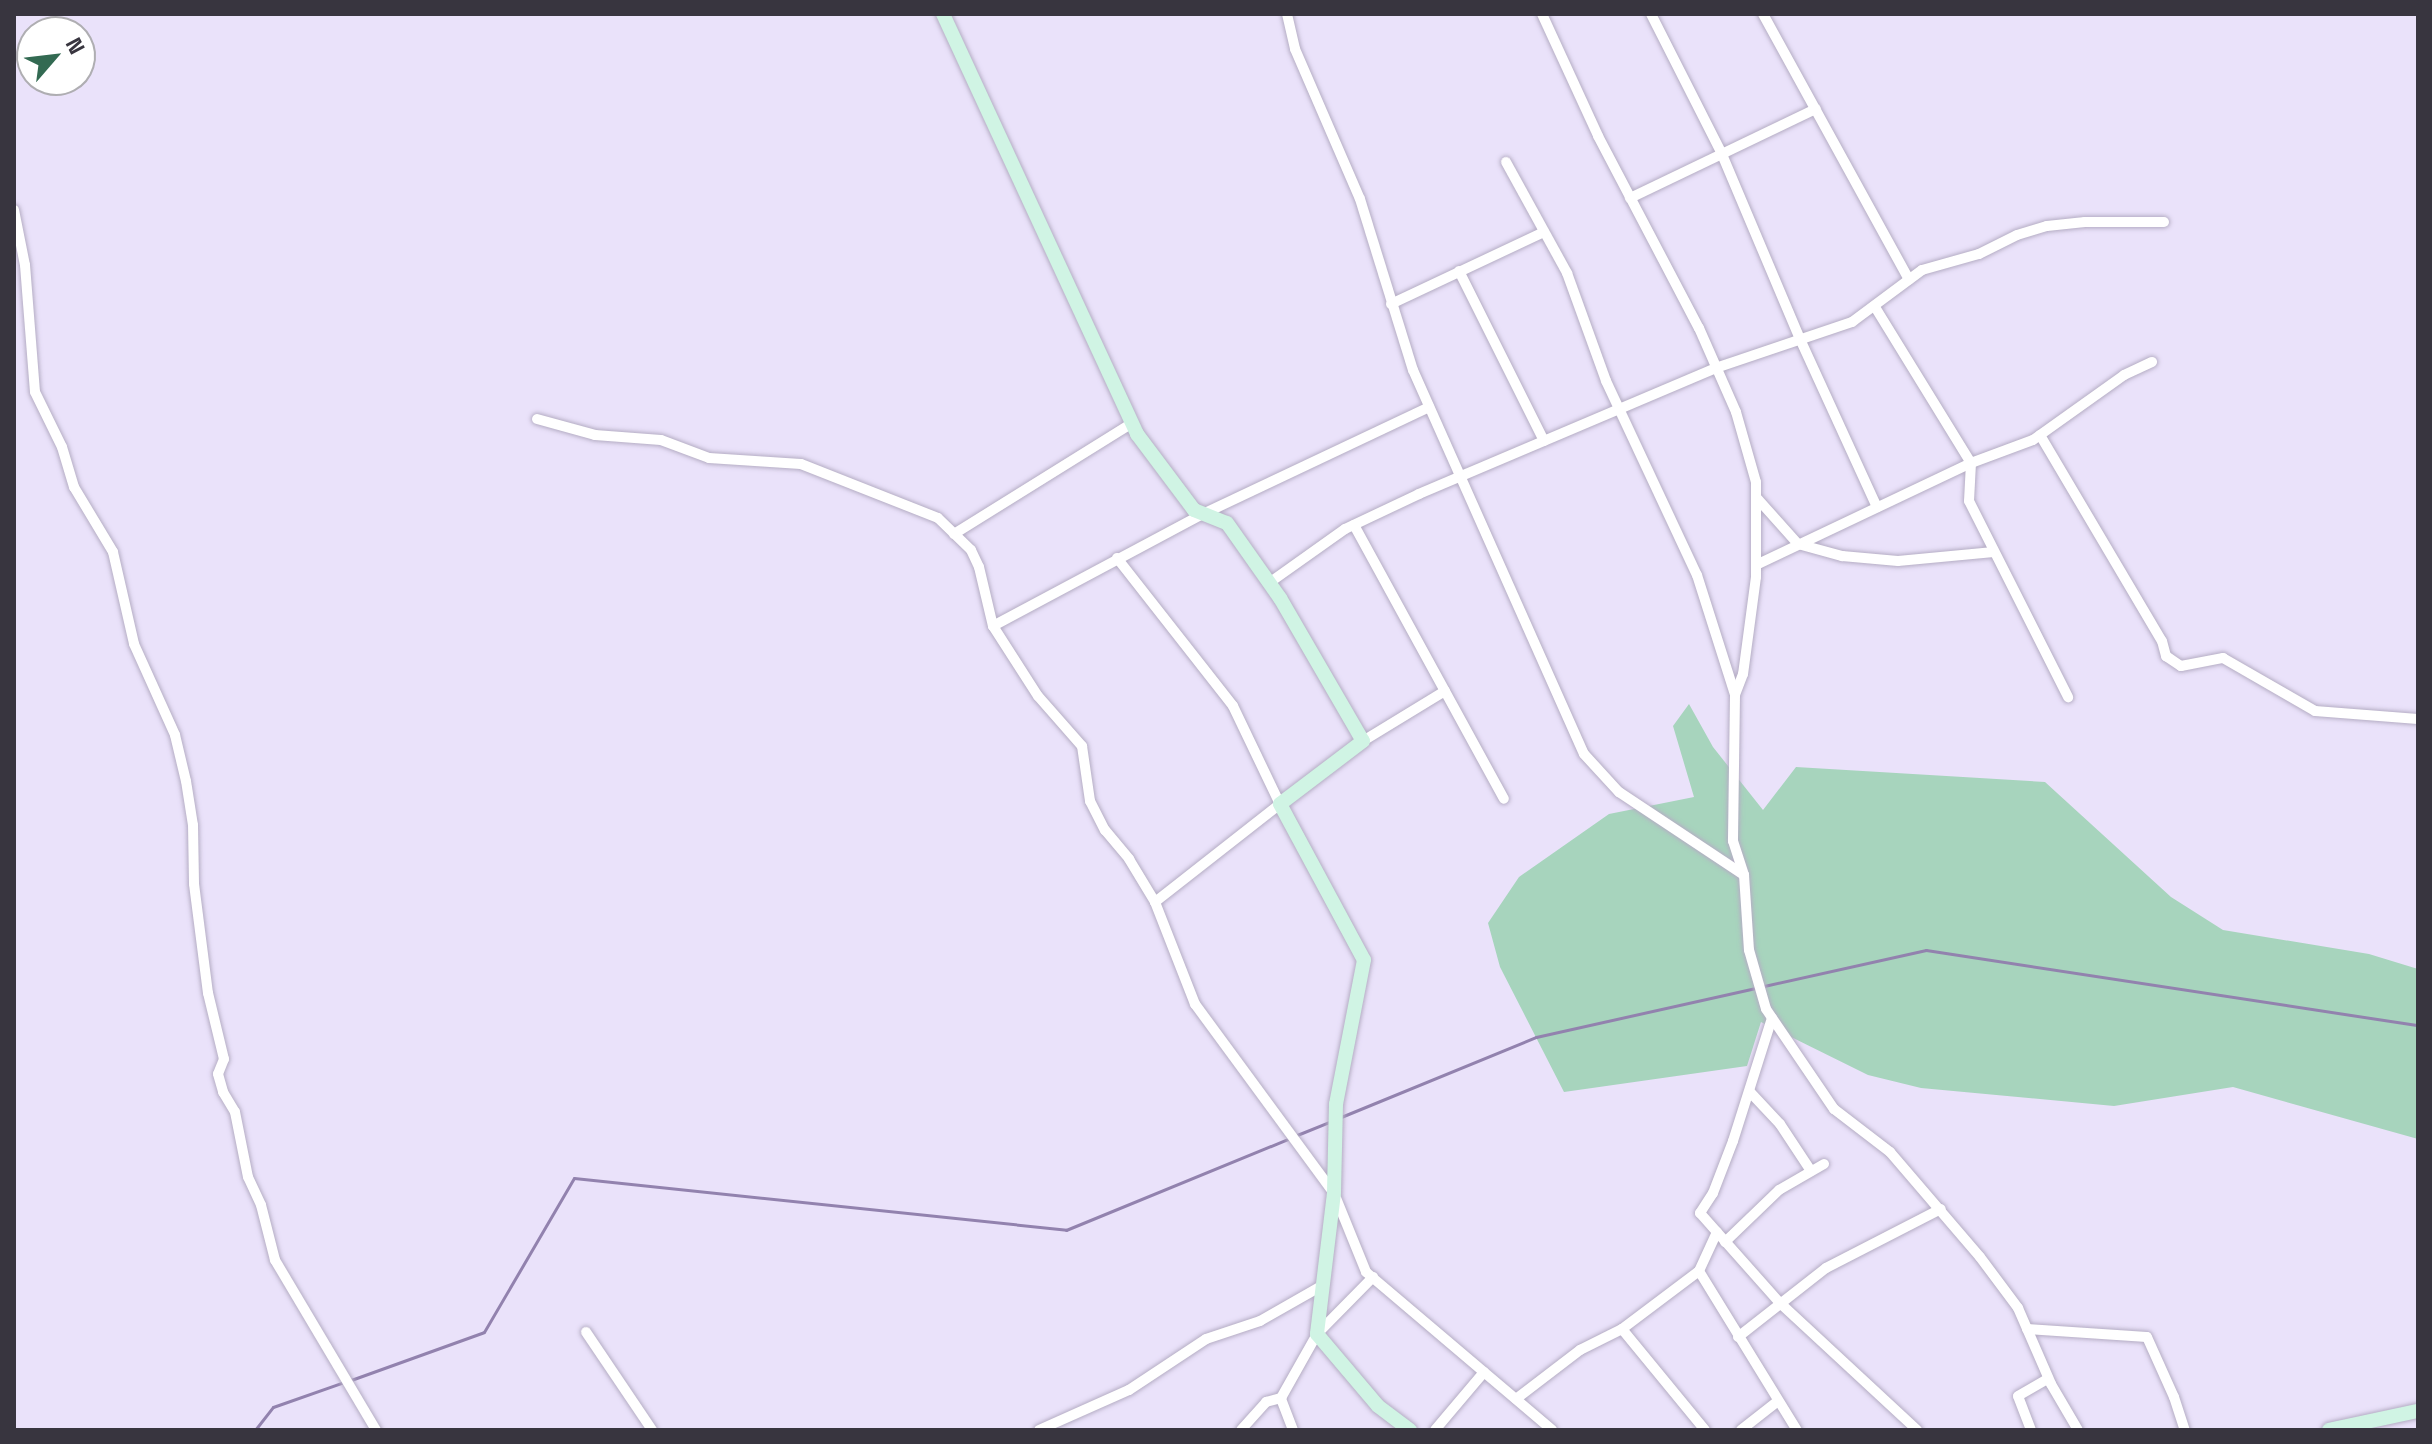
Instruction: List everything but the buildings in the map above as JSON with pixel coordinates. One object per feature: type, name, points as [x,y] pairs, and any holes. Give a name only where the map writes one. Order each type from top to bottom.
[{"type":"street","points":[[943,14],[1132,423],[1194,510],[1227,523],[1269,583],[1363,741]]},
{"type":"street","points":[[1287,14],[1295,49],[1360,199],[1391,304],[1429,407],[1584,754],[1619,792],[1744,875]]},
{"type":"street","points":[[1542,14],[1630,198],[1699,328],[1736,412],[1756,482],[1756,565],[1743,674],[1735,695]]},
{"type":"street","points":[[1651,14],[1721,154],[1800,339],[1877,507]]},
{"type":"street","points":[[1763,14],[1909,280]]},
{"type":"street","points":[[1630,198],[1816,109]]},
{"type":"street","points":[[1506,162],[1567,273],[1619,409],[1697,575],[1735,695],[1733,841],[1744,875],[1749,950],[1772,1018],[1834,1109],[1890,1152],[1941,1209],[2018,1308],[2048,1379],[2078,1430]]},
{"type":"street","points":[[14,210],[25,265],[35,392],[62,447],[74,487],[113,552],[134,644],[175,735],[193,825],[194,884],[208,993],[224,1059],[218,1074],[223,1092],[235,1112],[248,1177],[261,1205],[275,1260],[376,1430]]},
{"type":"street","points":[[1269,583],[1354,525],[1460,477],[1716,368],[1852,322],[1922,270],[1979,254],[2017,235],[2047,226],[2085,222],[2164,222]]},
{"type":"street","points":[[1391,304],[1544,232]]},
{"type":"street","points":[[1459,271],[1544,441]]},
{"type":"street","points":[[1875,307],[1971,463],[1969,501],[2068,697]]},
{"type":"street","points":[[1756,565],[1971,463],[2040,435],[2124,375],[2152,362]]},
{"type":"street","points":[[993,626],[1203,514],[1429,407]]},
{"type":"street","points":[[537,419],[595,435],[661,440],[709,458],[801,464],[938,518],[971,550],[979,567],[993,626],[1038,696],[1082,746],[1090,801],[1105,830],[1129,859],[1155,902],[1195,1004],[1334,1193],[1366,1272],[1552,1430]]},
{"type":"street","points":[[954,534],[1132,423]]},
{"type":"street","points":[[2040,435],[2162,641],[2166,656],[2181,666],[2223,658],[2315,711],[2418,719]]},
{"type":"street","points":[[1756,497],[1798,544],[1842,556],[1898,561],[1994,552]]},
{"type":"street","points":[[1354,525],[1504,799]]},
{"type":"street","points":[[1117,558],[1233,706],[1280,804],[1364,960],[1336,1104],[1334,1193],[1317,1334],[1378,1406],[1410,1430]]},
{"type":"street","points":[[1155,902],[1363,741],[1445,691]]},
{"type":"street","points":[[1772,1018],[1750,1092],[1713,1193],[1700,1213],[1780,1303],[1917,1430]]},
{"type":"street","points":[[1750,1092],[1780,1124],[1811,1171]]},
{"type":"street","points":[[1725,1242],[1756,1209],[1824,1164]]},
{"type":"street","points":[[1738,1337],[1826,1268],[1941,1209]]},
{"type":"street","points":[[1516,1399],[1580,1350],[1622,1329],[1699,1271],[1717,1232]]},
{"type":"street","points":[[1699,1271],[1797,1430]]},
{"type":"street","points":[[1241,1430],[1266,1402],[1281,1398],[1317,1334],[1373,1277]]},
{"type":"street","points":[[1039,1430],[1129,1390],[1206,1339],[1260,1321],[1323,1285]]},
{"type":"street","points":[[1622,1329],[1705,1430]]},
{"type":"street","points":[[2027,1329],[2147,1337],[2185,1430]]},
{"type":"street","points":[[586,1332],[652,1430]]},
{"type":"street","points":[[1435,1430],[1484,1372]]},
{"type":"street","points":[[2031,1430],[2018,1396],[2048,1379]]},
{"type":"street","points":[[1281,1398],[1293,1430]]},
{"type":"street","points":[[1741,1430],[1778,1401]]},
{"type":"street","points":[[2329,1430],[2418,1411]]},
{"type":"green space","points":[[1689,704],[1713,747],[1763,810],[1796,767],[2045,782],[2171,897],[2223,930],[2369,954],[2418,969],[2418,1139],[2233,1087],[2114,1106],[1921,1088],[1868,1075],[1761,1022],[1747,1066],[1564,1092],[1500,967],[1488,923],[1519,877],[1609,814],[1694,797],[1673,726]]},
{"type":"waterway","points":[[1764,986],[1926,950],[2418,1025]]},
{"type":"waterway","points":[[1341,1117],[1536,1037],[1756,988]]},
{"type":"waterway","points":[[1297,1135],[1330,1122]]},
{"type":"waterway","points":[[351,1380],[484,1332],[574,1178],[1066,1230],[1290,1138]]},
{"type":"waterway","points":[[255,1430],[273,1407],[344,1382]]}]
